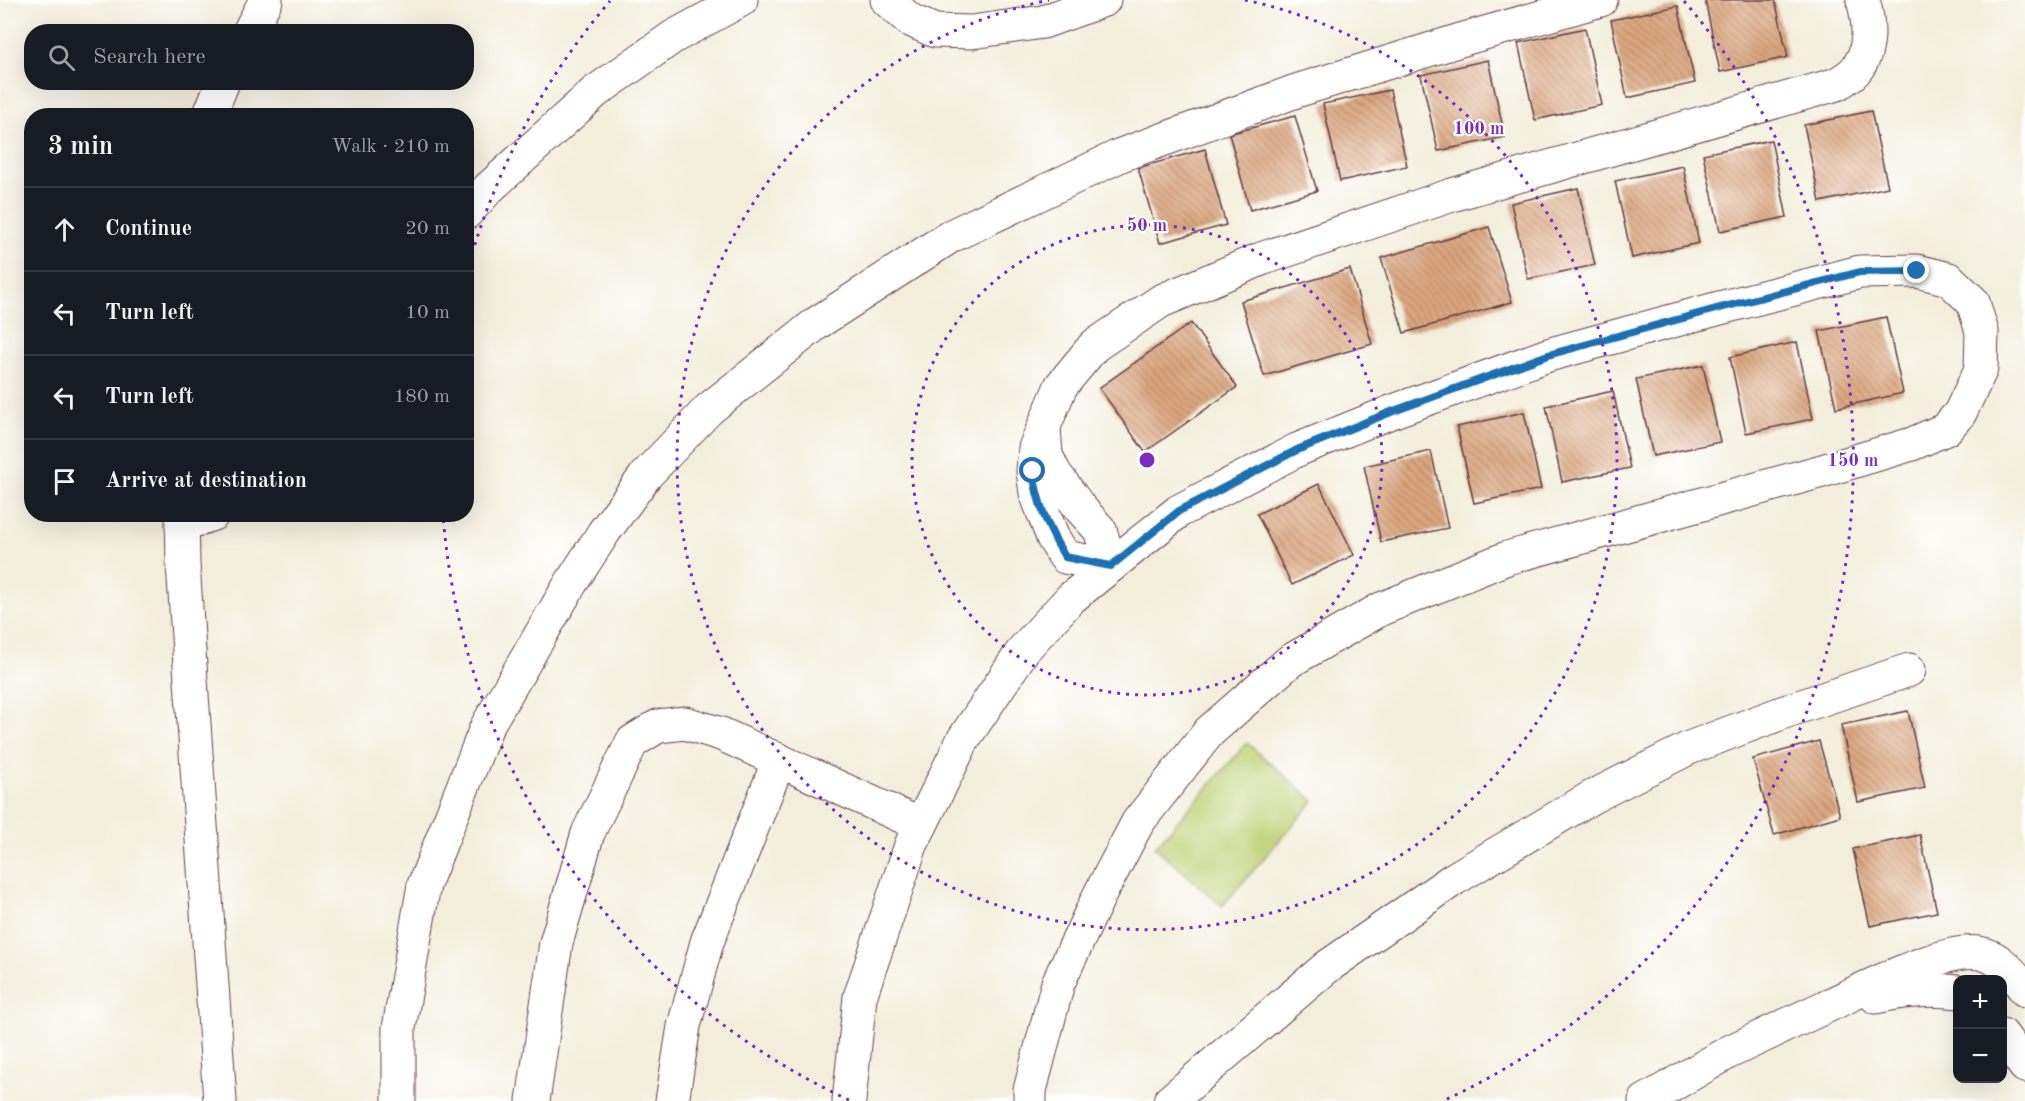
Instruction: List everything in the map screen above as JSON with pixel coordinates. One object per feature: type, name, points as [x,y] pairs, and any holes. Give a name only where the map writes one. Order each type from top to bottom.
[{"type":"street","points":[[253,24],[266,0]]},
{"type":"street","points":[[474,204],[595,92],[673,37],[741,0]]},
{"type":"street","points":[[887,0],[910,20],[935,31],[972,32],[1043,22],[1104,0]]},
{"type":"street","points":[[399,1101],[399,1028],[424,885],[487,726],[604,531],[646,476],[709,410],[817,322],[951,236],[1121,155],[1296,92],[1467,38],[1601,0]]},
{"type":"street","points":[[1111,566],[1065,557],[1053,538],[1036,493],[1033,471],[1035,448],[1061,386],[1094,346],[1161,301],[1261,259],[1452,195],[1837,84],[1853,73],[1865,56],[1868,35],[1867,12],[1863,0]]},
{"type":"street","points":[[212,108],[220,90]]},
{"type":"street","points":[[849,1101],[860,997],[911,845],[963,740],[1024,649],[1071,598],[1179,511],[1297,450],[1391,412],[1548,355],[1716,309],[1860,272],[1917,271],[1949,279],[1973,302],[1982,332],[1981,369],[1960,413],[1946,429],[1912,444],[1822,471],[1507,558],[1381,609],[1290,661],[1209,732],[1138,822],[1099,896],[1058,983],[1030,1090],[1030,1101]]},
{"type":"street","points":[[182,522],[220,1101]]},
{"type":"street","points":[[1170,1101],[1326,968],[1454,879],[1592,797],[1689,748],[1787,711],[1909,670]]},
{"type":"street","points":[[533,1101],[556,943],[588,833],[632,742],[658,726],[685,723],[721,734],[921,825]]},
{"type":"street","points":[[672,1101],[684,1026],[707,942],[779,760]]},
{"type":"street","points":[[1645,1101],[1729,1052],[1894,975],[1938,959],[1962,953],[1980,953],[1996,960],[2013,974],[2025,990]]},
{"type":"street","points":[[1827,1006],[1903,992],[1937,989],[1953,991]]},
{"type":"street","points":[[2007,1042],[2025,1066]]},
{"type":"green space","points":[[1247,743],[1314,801],[1222,906],[1155,847]]},
{"type":"building","points":[[1705,0],[1775,0],[1788,57],[1720,72]]},
{"type":"building","points":[[1678,6],[1695,83],[1627,98],[1611,20]]},
{"type":"building","points":[[1585,28],[1602,105],[1535,120],[1518,43]]},
{"type":"building","points":[[1488,60],[1505,137],[1438,151],[1421,75]]},
{"type":"building","points":[[1390,90],[1407,166],[1340,181],[1323,104]]},
{"type":"building","points":[[1871,111],[1888,187],[1820,202],[1804,125]]},
{"type":"building","points":[[1295,116],[1317,191],[1250,210],[1229,134]]},
{"type":"building","points":[[1771,140],[1787,217],[1720,231],[1703,154]]},
{"type":"building","points":[[1205,149],[1226,225],[1160,243],[1138,168]]},
{"type":"building","points":[[1683,166],[1699,243],[1632,258],[1615,181]]},
{"type":"building","points":[[1578,188],[1595,265],[1528,279],[1511,203]]},
{"type":"building","points":[[1489,227],[1512,302],[1404,333],[1381,258]]},
{"type":"building","points":[[1350,269],[1372,344],[1264,376],[1241,301]]},
{"type":"building","points":[[1886,317],[1903,393],[1836,408],[1819,331]]},
{"type":"building","points":[[1191,323],[1237,387],[1145,452],[1099,388]]},
{"type":"building","points":[[1797,342],[1813,419],[1746,433],[1730,357]]},
{"type":"building","points":[[1703,365],[1720,442],[1653,456],[1636,379]]},
{"type":"building","points":[[1613,391],[1630,468],[1562,482],[1546,406]]},
{"type":"building","points":[[1524,412],[1541,489],[1474,503],[1457,427]]},
{"type":"building","points":[[1431,451],[1448,528],[1381,542],[1364,466]]},
{"type":"building","points":[[1319,484],[1354,555],[1292,585],[1257,514]]},
{"type":"building","points":[[1908,711],[1925,788],[1858,802],[1841,725]]},
{"type":"building","points":[[1819,741],[1840,816],[1774,835],[1753,759]]},
{"type":"building","points":[[1920,835],[1937,912],[1870,926],[1853,849]]},
{"type":"route","points":[[1033,471],[1036,493],[1053,538],[1065,557],[1111,566],[1179,511],[1297,450],[1391,412],[1548,355],[1716,309],[1860,272],[1917,271]]}]
